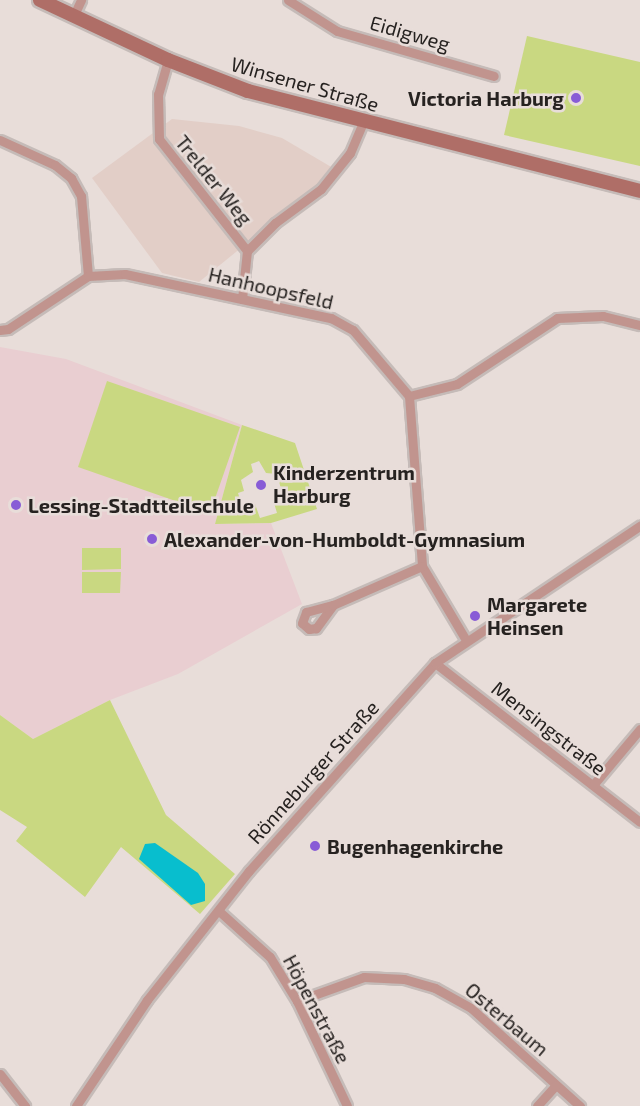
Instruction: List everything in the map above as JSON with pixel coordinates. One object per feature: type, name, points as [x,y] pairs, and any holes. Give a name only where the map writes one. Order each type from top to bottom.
[{"type":"main road","name":"Winsener Straße","points":[[40,0],[168,60],[248,91],[640,191]]},
{"type":"street","points":[[74,15],[81,0]]},
{"type":"street","name":"Eidigweg","points":[[288,0],[337,31],[494,76]]},
{"type":"street","name":"Trelder Weg","points":[[168,60],[158,94],[159,139],[247,251]]},
{"type":"street","name":"Trelder Weg","points":[[242,299],[247,251],[274,223],[328,182],[350,153],[363,122]]},
{"type":"street","points":[[0,140],[55,165],[71,178],[81,196],[88,276],[8,329],[0,330]]},
{"type":"street","name":"Hanhoopsfeld","points":[[88,276],[125,274],[331,318],[353,330],[409,396]]},
{"type":"street","points":[[466,640],[422,566],[409,396],[457,384],[556,318],[603,316],[640,325]]},
{"type":"street","name":"Rönneburger Straße","points":[[76,1106],[147,1000],[308,801],[435,663],[466,640],[640,526]]},
{"type":"street","points":[[333,605],[422,566]]},
{"type":"street","name":"Mensingstraße","points":[[435,663],[640,822]]},
{"type":"street","points":[[593,785],[640,729]]},
{"type":"street","name":"Höpenstraße","points":[[220,912],[270,957],[297,1001],[347,1106]]},
{"type":"street","name":"Osterbaum","points":[[297,1001],[356,978],[419,982],[471,1008],[580,1106]]},
{"type":"street","points":[[0,1074],[25,1106]]},
{"type":"street","points":[[537,1106],[556,1085]]},
{"type":"shaded area","points":[[172,119],[239,126],[282,138],[333,168],[316,187],[199,282],[162,273],[92,178]]},
{"type":"shaded area","name":"Alexander-von-Humboldt-Gymnasium","points":[[0,347],[66,359],[242,425],[215,524],[271,523],[302,604],[178,674],[110,700],[33,739],[0,715]]},
{"type":"green space","name":"Victoria Harburg","points":[[527,36],[640,62],[640,166],[504,135]]},
{"type":"green space","points":[[107,381],[240,427],[210,513],[78,467]]},
{"type":"green space","points":[[242,425],[295,443],[317,509],[271,523],[215,524]],"holes":[[[259,461],[266,473],[277,474],[284,500],[274,503],[277,513],[260,518],[255,504],[242,506],[238,493],[244,491],[241,480],[253,472],[251,464]]]},
{"type":"green space","points":[[82,548],[121,548],[121,569],[82,570]]},
{"type":"green space","points":[[82,572],[121,572],[120,593],[82,593]]},
{"type":"green space","points":[[110,700],[166,815],[235,874],[200,914],[121,847],[85,897],[16,841],[27,827],[0,810],[0,715],[33,739]]},
{"type":"water","points":[[155,843],[198,873],[205,884],[205,901],[191,905],[139,859],[145,844]]},
{"type":"place","name":"Victoria Harburg","points":[[576,98]]},
{"type":"place","name":"Kinderzentrum Harburg","points":[[261,485]]},
{"type":"place","name":"Lessing-Stadtteilschule","points":[[16,505]]},
{"type":"place","name":"Alexander-von-Humboldt-Gymnasium","points":[[152,539]]},
{"type":"place","name":"Margarete Heinsen","points":[[475,616]]},
{"type":"place","name":"Bugenhagenkirche","points":[[315,846]]}]
